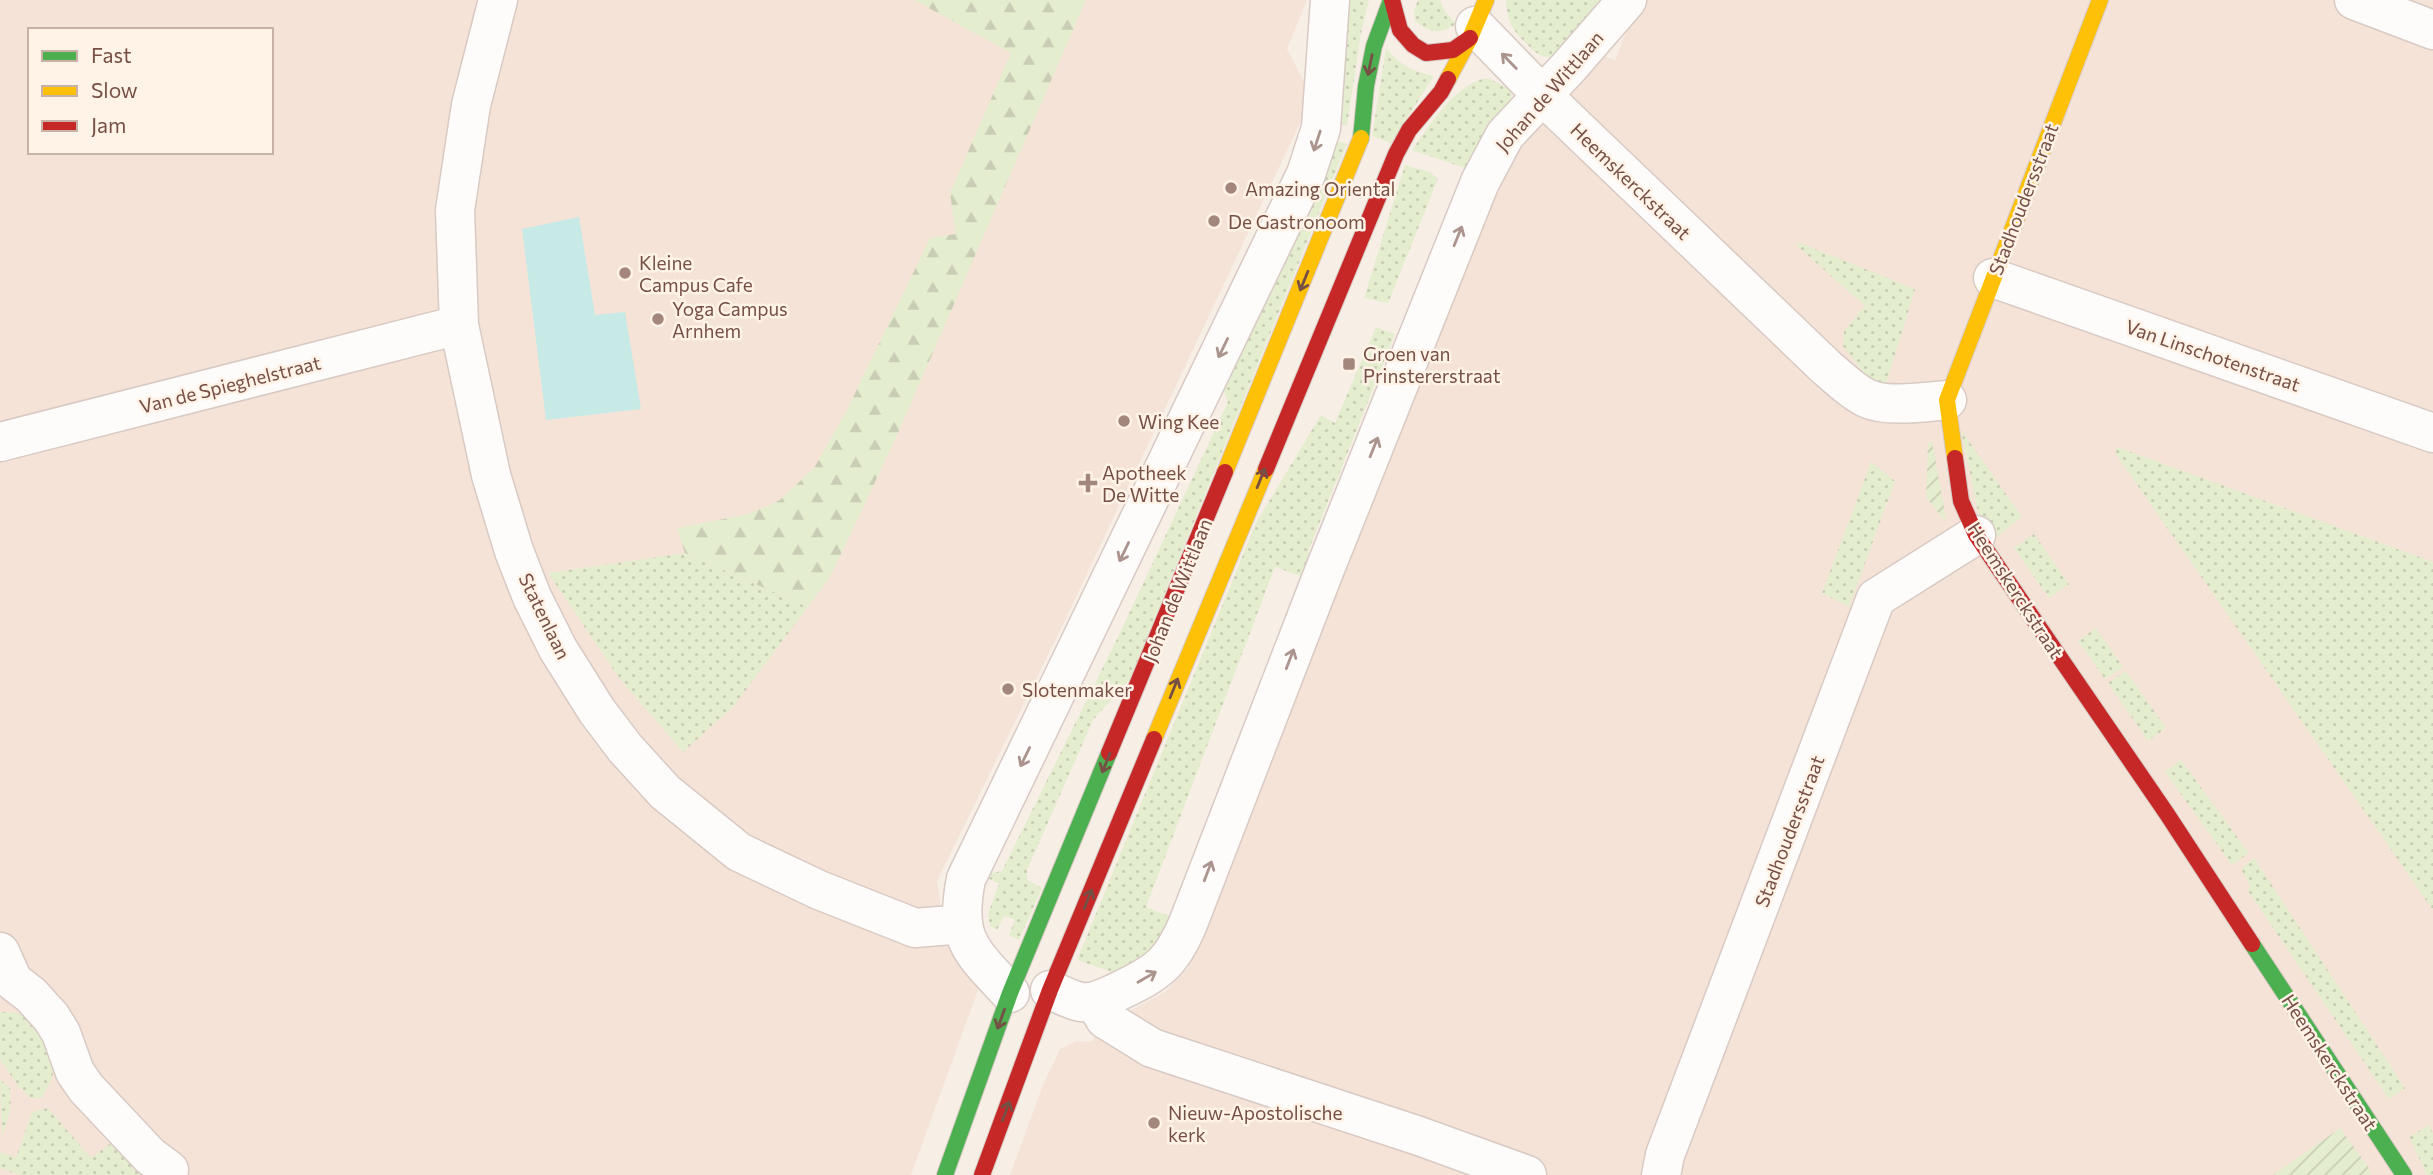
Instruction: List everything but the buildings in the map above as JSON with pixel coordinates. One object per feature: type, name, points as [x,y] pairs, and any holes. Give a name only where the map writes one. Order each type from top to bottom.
[{"type":"main road","points":[[1391,0],[1400,30],[1413,45],[1426,52],[1452,50],[1477,21]]},
{"type":"main road","name":"Johan de Wittlaan","points":[[944,1175],[1010,993],[1361,142],[1366,86],[1374,46],[1391,0]]},
{"type":"main road","name":"Stadhoudersstraat","points":[[1947,400],[2100,0]]},
{"type":"main road","name":"Johan de Wittlaan","points":[[982,1175],[1050,990],[1396,155],[1409,130],[1441,92],[1477,21]]},
{"type":"main road","name":"Heemskerckstraat","points":[[1947,400],[1961,501],[1976,535],[2175,825],[2404,1175]]},
{"type":"street","name":"Statenlaan","points":[[498,0],[471,105],[455,210],[459,326],[491,475],[514,551],[532,597],[558,649],[597,711],[625,748],[666,792],[739,852],[819,890],[915,928],[963,924]]},
{"type":"street","points":[[1010,993],[966,941],[962,902],[966,879],[1306,174],[1321,128],[1330,0]]},
{"type":"street","name":"Johan de Wittlaan","points":[[1095,1002],[1158,971],[1171,957],[1183,935],[1323,574],[1480,182],[1506,135],[1627,0]]},
{"type":"street","points":[[2354,0],[2433,30]]},
{"type":"street","name":"Heemskerckstraat","points":[[1477,21],[1542,96],[1827,368],[1867,399],[1914,403],[1947,400]]},
{"type":"street","name":"Van Linschotenstraat","points":[[1993,278],[2433,433]]},
{"type":"street","name":"Van de Spieghelstraat","points":[[0,442],[459,326]]},
{"type":"street","name":"Stadhoudersstraat","points":[[1661,1175],[1665,1155],[1876,598],[1976,535]]},
{"type":"street","points":[[0,952],[13,981],[31,995],[51,1017],[61,1033],[75,1072],[86,1088],[150,1156],[169,1170],[168,1175]]},
{"type":"street","points":[[1050,990],[1082,1002],[1095,1002],[1105,1019],[1152,1048],[1527,1175]]},
{"type":"shaded area","points":[[0,0],[1307,0],[1287,49],[1307,88],[1306,118],[1300,123],[1066,618],[937,881],[945,936],[952,952],[979,982],[911,1175],[0,1175]]},
{"type":"shaded area","points":[[1639,0],[2433,0],[2433,1175],[1010,1175],[1043,1085],[1060,1049],[1076,1041],[1092,1042],[1098,1028],[1165,992],[1188,968],[1502,176],[1520,144],[1599,55],[1615,60]]},
{"type":"green space","points":[[914,0],[1086,0],[894,442],[831,575],[808,607],[685,553],[677,528],[749,514],[780,500],[814,468],[845,414],[930,238],[956,234],[950,193],[1011,53]]},
{"type":"green space","points":[[1349,0],[1369,0],[1361,33],[1347,126],[1337,123]]},
{"type":"green space","points":[[1418,0],[1440,0],[1444,10],[1456,24],[1440,31],[1420,25],[1415,21],[1414,11]]},
{"type":"green space","points":[[1506,0],[1603,0],[1564,48],[1547,57],[1534,51],[1514,29],[1509,19]]},
{"type":"green space","points":[[1386,48],[1407,66],[1434,76],[1391,143],[1372,136]]},
{"type":"green space","points":[[1488,78],[1509,89],[1512,97],[1468,169],[1412,150],[1455,96],[1476,81]]},
{"type":"green space","points":[[1334,140],[1347,144],[1130,679],[1093,720],[1027,870],[1027,880],[1042,888],[1019,940],[1009,935],[1015,920],[1004,916],[997,930],[990,926],[988,914],[999,884],[986,877],[987,874],[1002,871],[1118,637],[1228,402],[1221,384]]},
{"type":"green space","points":[[1405,165],[1430,172],[1438,179],[1388,303],[1364,298]]},
{"type":"green space","points":[[1800,243],[1915,289],[1886,384],[1870,381],[1843,346],[1844,331],[1865,306],[1796,245]]},
{"type":"green space","points":[[1376,327],[1395,334],[1308,552],[1319,557],[1309,579],[1275,567],[1146,907],[1180,920],[1166,943],[1121,975],[1077,960],[1256,523],[1321,415],[1335,423]]},
{"type":"green space","points":[[1961,430],[2022,517],[1995,538],[1979,516]]},
{"type":"green space","points":[[1932,442],[1946,518],[1944,520],[1926,497],[1928,443]]},
{"type":"green space","points":[[2117,447],[2433,562],[2433,910],[2115,453]]},
{"type":"green space","points":[[1871,462],[1895,481],[1849,607],[1822,593]]},
{"type":"green space","points":[[2034,534],[2069,584],[2049,598],[2014,548]]},
{"type":"green space","points":[[685,553],[808,607],[734,706],[683,752],[620,679],[548,573]]},
{"type":"green space","points":[[2096,628],[2123,667],[2105,679],[2078,641]]},
{"type":"green space","points":[[2126,671],[2166,728],[2148,741],[2108,683]]},
{"type":"green space","points":[[2181,760],[2249,853],[2232,865],[2165,772]]},
{"type":"green space","points":[[2254,858],[2405,1088],[2389,1099],[2248,891],[2250,886],[2241,869]]},
{"type":"green space","points":[[0,1012],[31,1018],[42,1030],[58,1057],[42,1098],[31,1099],[0,1060]]},
{"type":"green space","points":[[0,1079],[10,1088],[11,1095],[2,1136]]},
{"type":"green space","points":[[48,1108],[91,1158],[114,1141],[142,1175],[19,1175],[0,1168],[0,1152],[16,1158],[32,1112]]},
{"type":"green space","points":[[2429,1125],[2433,1133],[2433,1175],[2427,1175],[2409,1137]]},
{"type":"green space","points":[[2340,1128],[2369,1168],[2371,1175],[2273,1175]]},
{"type":"water","points":[[579,217],[595,315],[625,312],[641,409],[546,420],[522,229]]},
{"type":"traffic: fast","points":[[1361,138],[1366,86],[1374,46],[1391,0]]},
{"type":"traffic: fast","points":[[945,1175],[1010,993],[1109,753]]},
{"type":"traffic: fast","points":[[2252,944],[2404,1175]]},
{"type":"traffic: slow","points":[[1448,79],[1486,0]]},
{"type":"traffic: slow","points":[[1955,458],[1947,400],[2100,0]]},
{"type":"traffic: slow","points":[[1225,472],[1361,138]]},
{"type":"traffic: slow","points":[[1154,739],[1266,469]]},
{"type":"traffic: jam","points":[[1392,0],[1400,30],[1413,45],[1426,53],[1453,50],[1470,38]]},
{"type":"traffic: jam","points":[[1266,469],[1396,154],[1409,130],[1441,92],[1448,79]]},
{"type":"traffic: jam","points":[[1955,458],[1961,501],[1976,535],[2167,814],[2252,944]]},
{"type":"traffic: jam","points":[[1109,753],[1225,472]]},
{"type":"traffic: jam","points":[[982,1175],[1050,990],[1154,739]]},
{"type":"place","name":"Amazing Oriental","points":[[1231,188]]},
{"type":"place","name":"De Gastronoom","points":[[1214,221]]},
{"type":"place","name":"Kleine Campus Cafe","points":[[625,273]]},
{"type":"place","name":"Yoga Campus Arnhem","points":[[658,319]]},
{"type":"place","name":"Groen van Prinstererstraat","points":[[1349,364]]},
{"type":"place","name":"Wing Kee","points":[[1124,421]]},
{"type":"place","name":"Apotheek De Witte","points":[[1088,483]]},
{"type":"place","name":"Slotenmaker","points":[[1008,689]]},
{"type":"place","name":"Nieuw-Apostolische kerk","points":[[1154,1123]]}]
